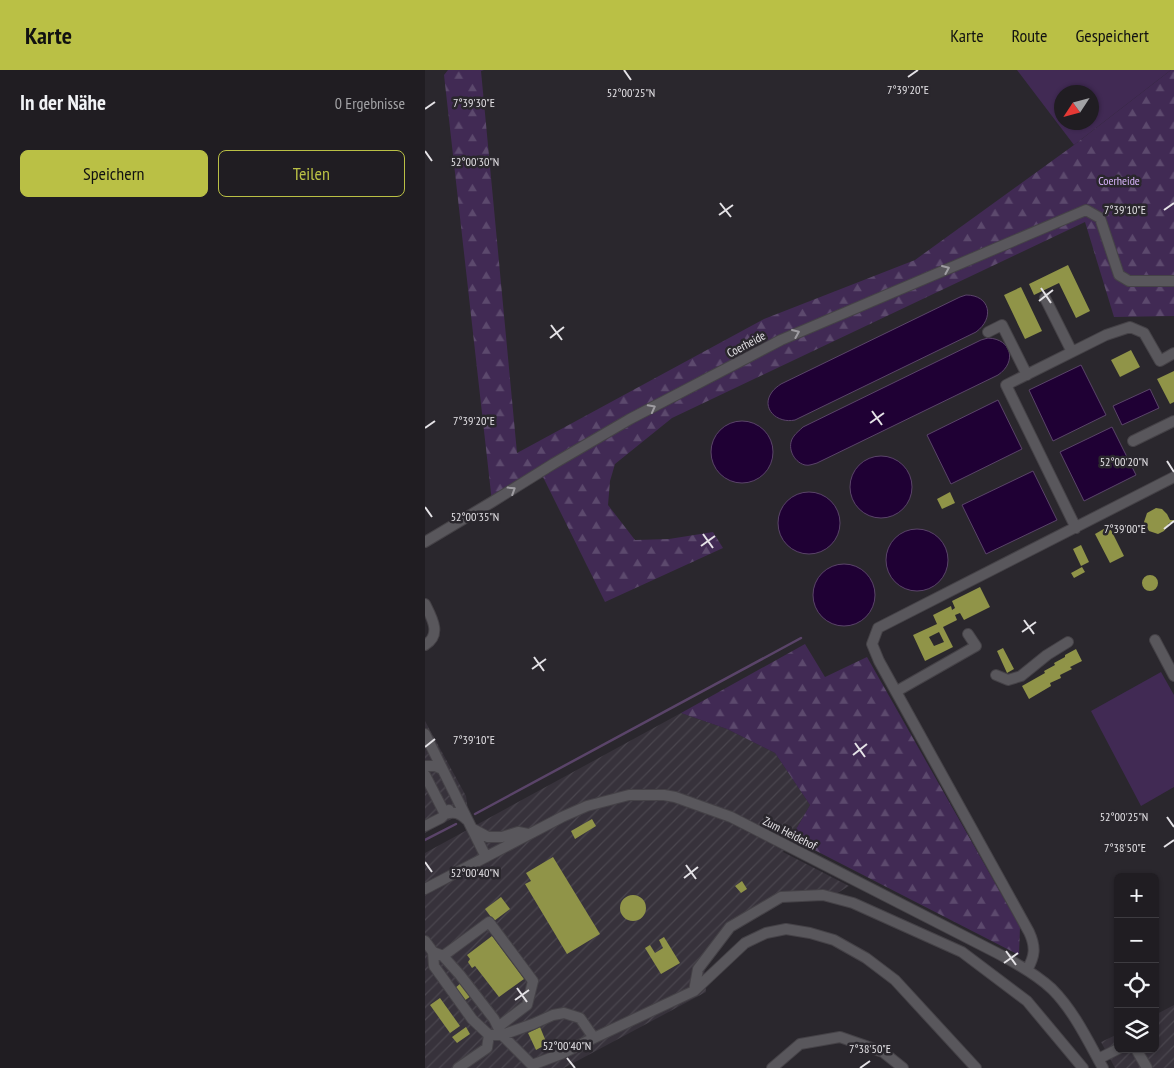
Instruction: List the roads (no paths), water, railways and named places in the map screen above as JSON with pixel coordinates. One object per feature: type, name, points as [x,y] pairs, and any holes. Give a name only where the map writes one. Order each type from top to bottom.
[{"type":"street","name":"Coerheide","points":[[425,542],[622,424],[781,340],[1086,210],[1100,218],[1119,274],[1129,281],[1174,281]]},
{"type":"street","points":[[1045,298],[1072,352]]},
{"type":"street","points":[[988,332],[1002,325],[1027,375]]},
{"type":"street","points":[[1076,528],[1007,385],[1106,335],[1130,327],[1144,333],[1160,361],[1174,353]]},
{"type":"street","points":[[1133,441],[1174,421]]},
{"type":"street","points":[[1027,970],[1034,956],[1035,947],[1029,932],[879,661],[872,644],[878,628],[1174,477]]},
{"type":"street","points":[[425,604],[434,624],[434,635],[429,643],[425,645]]},
{"type":"street","points":[[897,691],[976,646],[968,634]]},
{"type":"street","points":[[1155,640],[1174,676]]},
{"type":"street","points":[[996,675],[1008,680],[1021,676],[1047,655],[1068,642]]},
{"type":"street","points":[[425,734],[485,856]]},
{"type":"street","points":[[425,766],[435,766],[442,769]]},
{"type":"street","points":[[425,775],[445,814]]},
{"type":"street","name":"Zum Heidehof","points":[[425,889],[485,856],[571,813],[629,795],[647,794],[675,797],[731,817],[1027,970],[1053,990],[1065,1004],[1100,1064]]},
{"type":"street","points":[[425,826],[445,814],[458,800]]},
{"type":"street","name":"Zum Heidehof","points":[[445,814],[457,813],[477,832],[488,837],[502,837],[517,832],[528,834]]},
{"type":"street","points":[[694,991],[698,969],[730,927],[781,896],[823,895],[853,903],[962,952],[1027,1002],[1083,1068]]},
{"type":"street","points":[[489,1035],[467,1012],[434,966],[438,954],[489,922],[533,981],[527,1005],[500,1031]]},
{"type":"street","points":[[425,941],[460,975],[500,1031],[531,1066],[561,1054],[694,991],[745,943],[766,933],[787,929],[810,932],[834,940],[865,958],[895,980],[976,1068]]},
{"type":"street","points":[[489,1035],[564,1013],[580,1018],[594,1038]]},
{"type":"street","points":[[458,1068],[487,1048],[489,1035]]},
{"type":"street","points":[[772,1068],[800,1044],[840,1037],[883,1052],[903,1068]]},
{"type":"street","points":[[1100,1064],[1114,1052]]},
{"type":"street","points":[[1138,1053],[1147,1068]]},
{"type":"waterway","points":[[475,814],[801,638]]},
{"type":"waterway","points":[[425,840],[456,824]]}]
